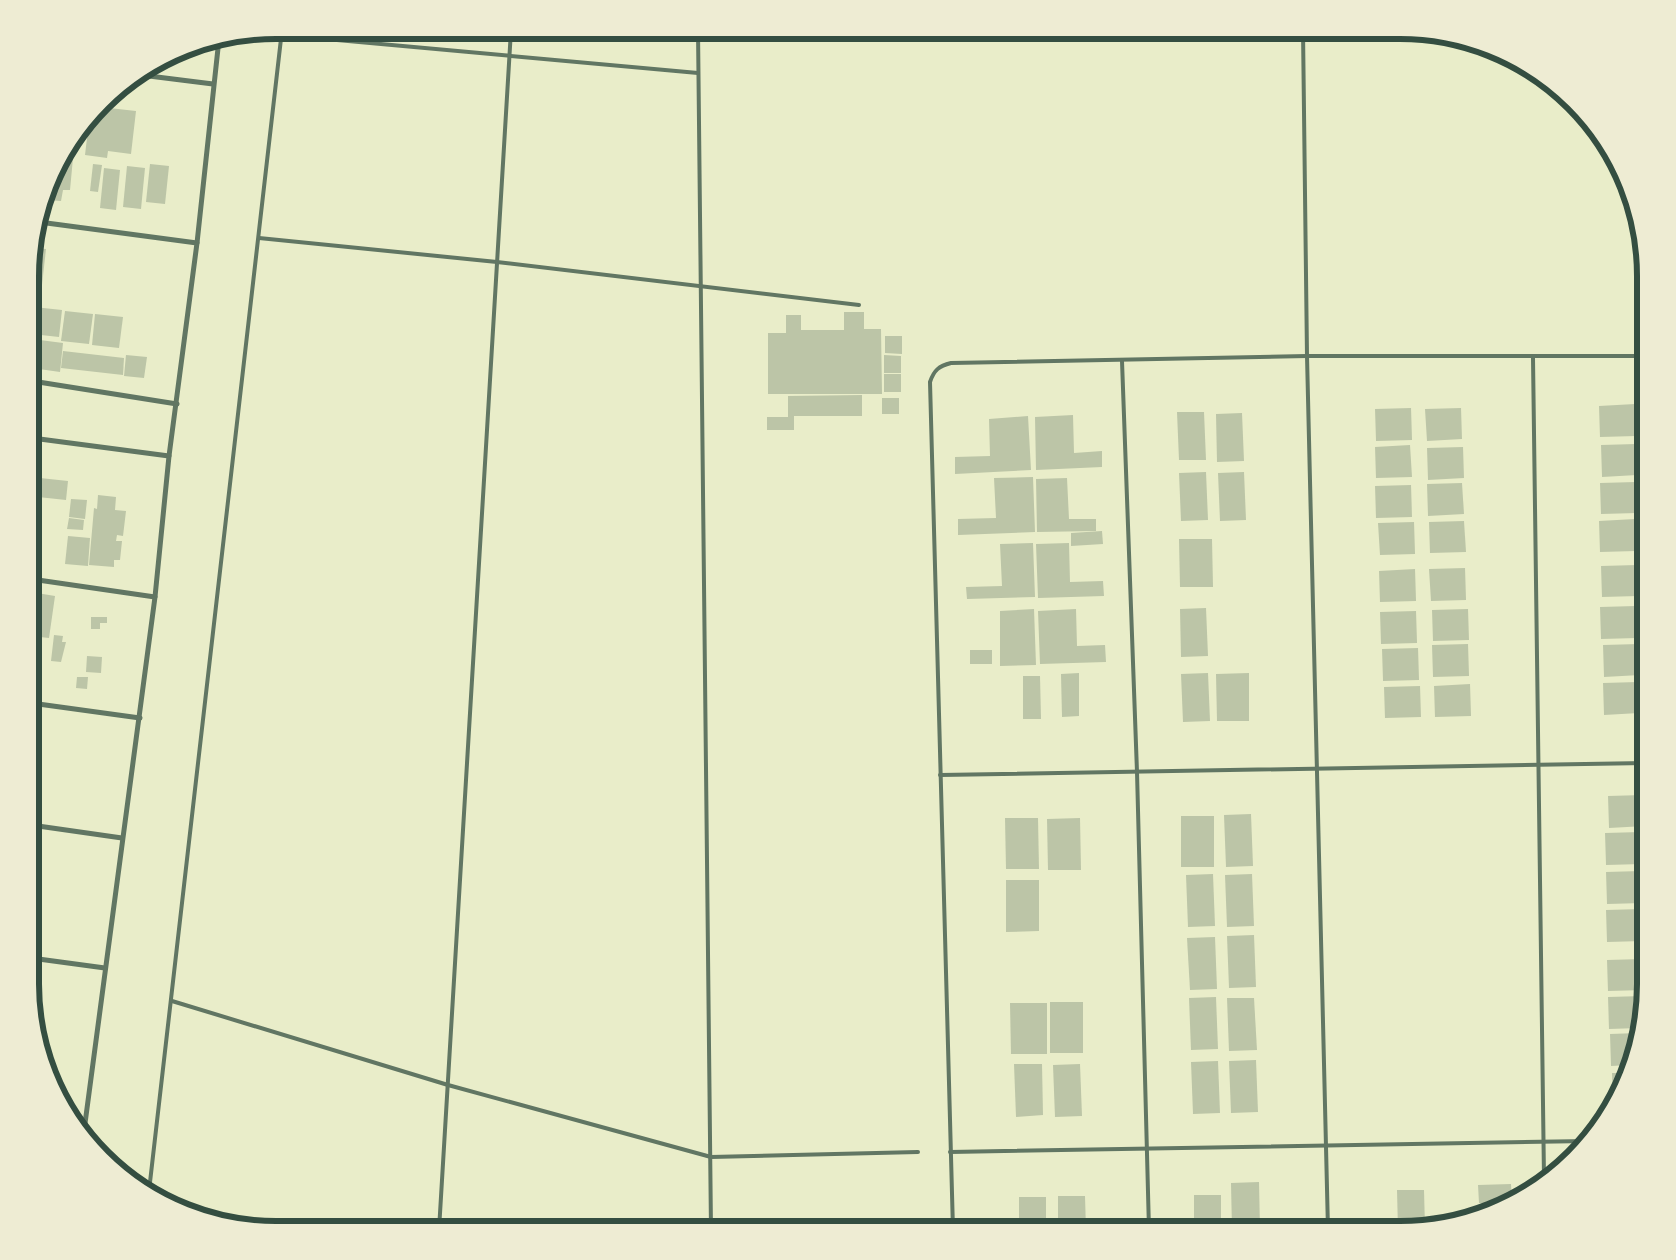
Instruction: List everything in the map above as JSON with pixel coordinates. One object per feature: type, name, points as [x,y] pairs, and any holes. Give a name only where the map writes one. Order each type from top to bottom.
[{"type":"street","points":[[85,1124],[155,598],[168,456],[177,404],[197,243],[218,46]]},
{"type":"street","points":[[148,76],[213,84]]},
{"type":"street","points":[[45,223],[197,243]]},
{"type":"street","points":[[39,382],[177,404]]},
{"type":"street","points":[[39,439],[168,456]]},
{"type":"street","points":[[39,580],[155,598]]},
{"type":"street","points":[[39,704],[140,718]]},
{"type":"street","points":[[39,826],[122,838]]},
{"type":"street","points":[[39,959],[105,968]]},
{"type":"lane","points":[[150,1185],[282,39]]},
{"type":"lane","points":[[316,39],[698,73]]},
{"type":"lane","points":[[439,1221],[510,39]]},
{"type":"lane","points":[[698,39],[711,1221]]},
{"type":"lane","points":[[1303,39],[1307,356],[1328,1221]]},
{"type":"lane","points":[[259,238],[497,262],[859,306]]},
{"type":"lane","points":[[952,1221],[930,382],[933,373],[941,365],[951,363],[1307,356],[1533,358],[1637,356]]},
{"type":"lane","points":[[1533,358],[1544,1173]]},
{"type":"lane","points":[[1122,361],[1137,772],[1148,1149],[1148,1221]]},
{"type":"lane","points":[[940,775],[1637,763]]},
{"type":"lane","points":[[172,1001],[448,1085],[711,1157],[918,1152]]},
{"type":"lane","points":[[950,1152],[1578,1142]]},
{"type":"building","points":[[108,108],[136,111],[131,154],[108,151],[107,158],[85,155],[88,131]]},
{"type":"building","points":[[70,158],[73,158],[70,190],[63,190],[61,201],[51,200]]},
{"type":"building","points":[[93,164],[102,165],[98,192],[90,191]]},
{"type":"building","points":[[150,164],[169,166],[165,204],[146,202]]},
{"type":"building","points":[[127,166],[145,168],[141,209],[123,207]]},
{"type":"building","points":[[104,168],[120,170],[116,210],[100,208]]},
{"type":"building","points":[[40,249],[46,249],[40,303],[39,260]]},
{"type":"building","points":[[39,308],[62,310],[59,337],[39,335]]},
{"type":"building","points":[[65,311],[93,314],[89,344],[61,341]]},
{"type":"building","points":[[844,312],[864,312],[864,329],[881,329],[882,394],[768,394],[768,333],[786,333],[786,315],[801,315],[801,330],[844,330]]},
{"type":"building","points":[[95,314],[123,317],[119,348],[92,345]]},
{"type":"building","points":[[885,336],[902,336],[902,354],[885,353]]},
{"type":"building","points":[[39,340],[63,343],[60,372],[39,369]]},
{"type":"building","points":[[63,351],[124,358],[123,375],[61,368]]},
{"type":"building","points":[[126,355],[147,357],[144,378],[124,376]]},
{"type":"building","points":[[884,355],[901,356],[901,373],[884,373]]},
{"type":"building","points":[[884,374],[901,374],[901,392],[884,392]]},
{"type":"building","points":[[862,395],[862,416],[794,416],[794,430],[767,430],[767,417],[788,417],[788,396]]},
{"type":"building","points":[[882,398],[899,398],[899,414],[882,414]]},
{"type":"building","points":[[1635,404],[1636,436],[1600,437],[1599,406]]},
{"type":"building","points":[[1411,408],[1412,440],[1376,441],[1375,409]]},
{"type":"building","points":[[1461,408],[1462,439],[1427,441],[1425,409]]},
{"type":"building","points":[[1177,412],[1204,412],[1206,460],[1179,460]]},
{"type":"building","points":[[1242,413],[1244,461],[1217,462],[1216,414]]},
{"type":"building","points":[[1073,415],[1074,453],[1102,451],[1102,467],[1036,470],[1035,417]]},
{"type":"building","points":[[1028,416],[1031,470],[955,474],[955,457],[990,456],[989,419]]},
{"type":"building","points":[[1636,444],[1637,475],[1602,477],[1601,445]]},
{"type":"building","points":[[1410,445],[1412,477],[1376,478],[1375,447]]},
{"type":"building","points":[[1463,447],[1464,478],[1428,480],[1427,448]]},
{"type":"building","points":[[1206,472],[1208,520],[1181,521],[1179,473]]},
{"type":"building","points":[[1244,472],[1246,520],[1220,521],[1218,473]]},
{"type":"building","points":[[1033,477],[1035,532],[958,535],[958,519],[996,518],[994,478]]},
{"type":"building","points":[[40,478],[68,481],[66,500],[39,497]]},
{"type":"building","points":[[1067,478],[1069,519],[1096,519],[1096,531],[1037,532],[1036,479]]},
{"type":"building","points":[[1636,482],[1637,513],[1601,514],[1600,483]]},
{"type":"building","points":[[1462,483],[1464,514],[1428,516],[1427,484]]},
{"type":"building","points":[[1411,485],[1412,517],[1376,518],[1375,486]]},
{"type":"building","points":[[98,495],[116,497],[115,510],[126,511],[123,536],[117,535],[116,541],[122,541],[120,560],[114,560],[114,567],[89,565],[94,508],[97,509]]},
{"type":"building","points":[[71,499],[87,500],[85,519],[69,517]]},
{"type":"building","points":[[69,518],[84,520],[83,530],[67,529]]},
{"type":"building","points":[[1635,519],[1636,551],[1600,552],[1599,521]]},
{"type":"building","points":[[1464,521],[1466,552],[1430,553],[1429,522]]},
{"type":"building","points":[[1414,522],[1415,554],[1380,555],[1378,523]]},
{"type":"building","points":[[1102,531],[1103,544],[1071,546],[1071,533]]},
{"type":"building","points":[[68,536],[90,538],[88,566],[65,564]]},
{"type":"building","points":[[1179,539],[1212,539],[1213,587],[1180,587]]},
{"type":"building","points":[[1033,543],[1035,597],[967,599],[966,587],[1002,586],[1000,544]]},
{"type":"building","points":[[1069,543],[1070,582],[1103,581],[1104,596],[1038,598],[1036,544]]},
{"type":"building","points":[[1637,565],[1637,596],[1602,597],[1601,566]]},
{"type":"building","points":[[1465,568],[1466,600],[1431,601],[1429,569]]},
{"type":"building","points":[[1415,569],[1416,601],[1380,602],[1379,571]]},
{"type":"building","points":[[39,593],[55,596],[49,638],[39,637]]},
{"type":"building","points":[[1636,606],[1637,638],[1601,639],[1600,607]]},
{"type":"building","points":[[1206,608],[1208,656],[1181,657],[1180,609]]},
{"type":"building","points":[[1034,609],[1036,665],[1000,666],[1000,611]]},
{"type":"building","points":[[1076,609],[1077,646],[1105,645],[1106,662],[1040,664],[1038,611]]},
{"type":"building","points":[[1468,609],[1469,640],[1433,641],[1432,610]]},
{"type":"building","points":[[1416,611],[1417,643],[1381,644],[1380,612]]},
{"type":"building","points":[[91,617],[107,617],[107,623],[100,623],[100,629],[91,629]]},
{"type":"building","points":[[54,635],[63,636],[62,642],[66,642],[61,662],[51,661]]},
{"type":"building","points":[[1468,644],[1469,676],[1433,677],[1432,645]]},
{"type":"building","points":[[1637,644],[1637,675],[1604,677],[1603,645]]},
{"type":"building","points":[[1418,648],[1419,680],[1383,681],[1382,649]]},
{"type":"building","points":[[970,650],[992,650],[992,664],[970,664]]},
{"type":"building","points":[[87,656],[102,657],[101,673],[86,672]]},
{"type":"building","points":[[1079,673],[1079,716],[1062,717],[1061,674]]},
{"type":"building","points":[[1208,673],[1210,721],[1183,722],[1181,674]]},
{"type":"building","points":[[1249,673],[1249,721],[1217,721],[1216,674]]},
{"type":"building","points":[[1023,676],[1040,676],[1041,719],[1023,719]]},
{"type":"building","points":[[77,677],[88,677],[87,689],[76,688]]},
{"type":"building","points":[[1637,682],[1637,713],[1604,715],[1603,683]]},
{"type":"building","points":[[1470,684],[1471,716],[1435,717],[1434,686]]},
{"type":"building","points":[[1420,686],[1421,717],[1385,718],[1384,687]]},
{"type":"building","points":[[1637,795],[1637,826],[1609,828],[1608,796]]},
{"type":"building","points":[[1251,814],[1253,866],[1226,867],[1224,815]]},
{"type":"building","points":[[1181,816],[1214,816],[1214,867],[1181,867]]},
{"type":"building","points":[[1005,818],[1038,818],[1039,869],[1006,869]]},
{"type":"building","points":[[1080,818],[1081,870],[1048,870],[1047,819]]},
{"type":"building","points":[[1637,832],[1637,864],[1606,865],[1605,833]]},
{"type":"building","points":[[1637,871],[1637,903],[1607,904],[1606,872]]},
{"type":"building","points":[[1213,874],[1215,926],[1188,927],[1186,875]]},
{"type":"building","points":[[1252,874],[1254,926],[1227,927],[1225,875]]},
{"type":"building","points":[[1006,880],[1039,880],[1039,931],[1006,932]]},
{"type":"building","points":[[1637,909],[1637,941],[1607,942],[1606,910]]},
{"type":"building","points":[[1254,935],[1256,987],[1229,988],[1227,936]]},
{"type":"building","points":[[1215,937],[1217,989],[1190,990],[1187,938]]},
{"type":"building","points":[[1637,959],[1637,990],[1608,991],[1607,960]]},
{"type":"building","points":[[1637,996],[1633,1028],[1609,1029],[1608,997]]},
{"type":"building","points":[[1216,997],[1218,1049],[1191,1050],[1189,998]]},
{"type":"building","points":[[1227,998],[1254,998],[1257,1050],[1229,1051]]},
{"type":"building","points":[[1050,1002],[1083,1002],[1083,1053],[1050,1053]]},
{"type":"building","points":[[1010,1003],[1047,1003],[1047,1054],[1011,1054]]},
{"type":"building","points":[[1632,1033],[1623,1065],[1611,1066],[1610,1034]]},
{"type":"building","points":[[1256,1060],[1258,1112],[1231,1113],[1229,1061]]},
{"type":"building","points":[[1218,1061],[1220,1113],[1193,1114],[1191,1062]]},
{"type":"building","points":[[1014,1064],[1042,1064],[1043,1115],[1016,1117]]},
{"type":"building","points":[[1080,1064],[1082,1116],[1055,1117],[1053,1065]]},
{"type":"building","points":[[1612,1073],[1620,1073],[1613,1089]]},
{"type":"building","points":[[1259,1182],[1260,1221],[1232,1221],[1231,1183]]},
{"type":"building","points":[[1511,1184],[1512,1194],[1487,1205],[1487,1203],[1479,1203],[1478,1185]]},
{"type":"building","points":[[1397,1190],[1424,1190],[1425,1220],[1398,1221]]},
{"type":"building","points":[[1194,1195],[1221,1195],[1221,1221],[1194,1221]]},
{"type":"building","points":[[1058,1196],[1085,1196],[1086,1221],[1058,1221]]},
{"type":"building","points":[[1019,1197],[1046,1197],[1046,1221],[1019,1221]]}]
